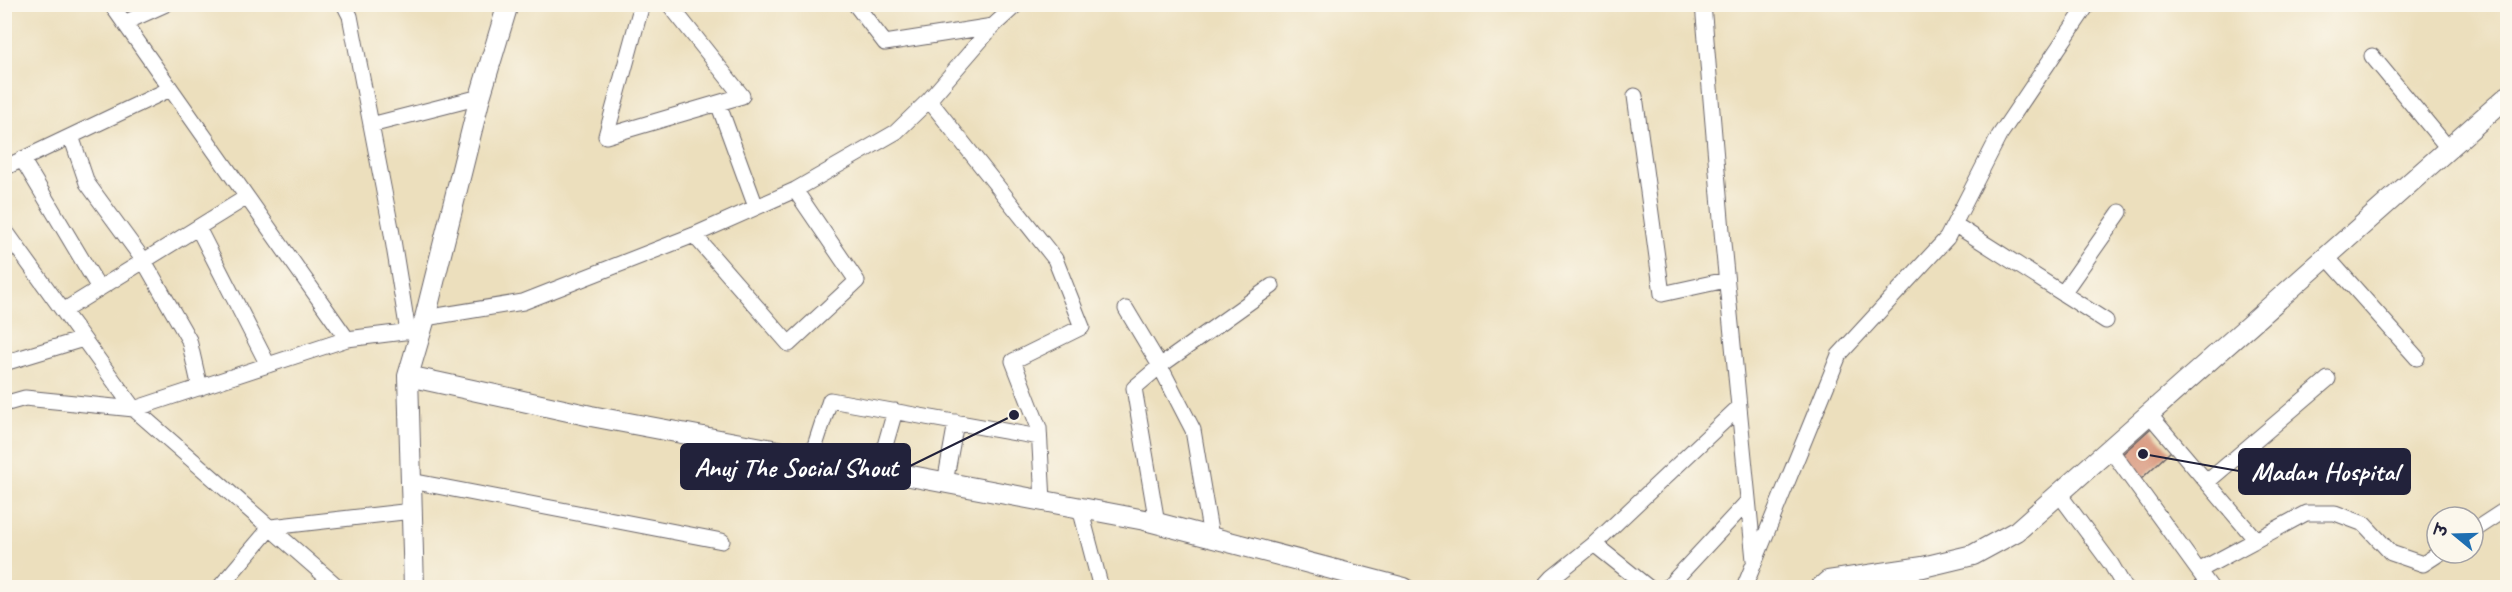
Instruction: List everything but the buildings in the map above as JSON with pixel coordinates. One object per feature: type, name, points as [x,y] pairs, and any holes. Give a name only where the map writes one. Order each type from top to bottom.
[{"type":"street","points":[[111,4],[347,339]]},
{"type":"street","points":[[124,22],[166,4]]},
{"type":"street","points":[[344,4],[350,16],[371,125],[418,327]]},
{"type":"street","points":[[414,588],[408,376],[418,327],[480,97],[508,4]]},
{"type":"street","points":[[642,4],[606,136],[742,96],[669,4]]},
{"type":"street","points":[[855,4],[885,44],[993,26]]},
{"type":"street","points":[[4,404],[25,398],[134,409],[347,339],[418,327],[523,302],[694,235],[795,190],[896,132],[929,100],[993,26],[1017,4]]},
{"type":"street","points":[[1703,4],[1726,280],[1754,562]]},
{"type":"street","points":[[1744,588],[1839,355],[1947,238],[1999,136],[2088,4]]},
{"type":"street","points":[[2372,56],[2448,148]]},
{"type":"street","points":[[4,168],[170,88]]},
{"type":"street","points":[[1635,96],[1662,294],[1726,280]]},
{"type":"street","points":[[1820,588],[1828,581],[1923,567],[1973,555],[2017,531],[2508,96]]},
{"type":"street","points":[[371,125],[480,97]]},
{"type":"street","points":[[929,100],[1055,259],[1082,327],[1013,361],[1039,428],[1043,501]]},
{"type":"street","points":[[718,103],[756,207]]},
{"type":"street","points":[[71,136],[87,183],[144,261],[189,340],[200,388]]},
{"type":"street","points":[[22,159],[99,288]]},
{"type":"street","points":[[694,235],[789,344],[857,280],[795,190]]},
{"type":"street","points":[[63,311],[247,197]]},
{"type":"street","points":[[2063,293],[2120,212]]},
{"type":"street","points":[[1954,224],[2106,321]]},
{"type":"street","points":[[198,228],[268,365]]},
{"type":"street","points":[[4,229],[134,409],[271,527],[333,585]]},
{"type":"street","points":[[2326,256],[2416,358]]},
{"type":"street","points":[[1157,523],[1134,388],[1160,366],[1272,286]]},
{"type":"street","points":[[1126,309],[1160,366],[1192,430],[1211,537]]},
{"type":"street","points":[[4,363],[83,339]]},
{"type":"street","points":[[408,376],[591,416],[1157,523],[1368,583],[1404,588]]},
{"type":"street","points":[[2206,482],[2328,379]]},
{"type":"street","points":[[811,458],[830,400],[1039,437]]},
{"type":"street","points":[[1543,588],[1594,544],[1739,407]]},
{"type":"street","points":[[878,470],[895,411]]},
{"type":"street","points":[[2149,414],[2256,540]]},
{"type":"street","points":[[945,483],[956,422]]},
{"type":"street","points":[[2110,449],[2211,588]]},
{"type":"street","points":[[411,481],[722,541]]},
{"type":"street","points":[[2059,494],[2111,564],[2118,586]]},
{"type":"street","points":[[1667,588],[1748,501]]},
{"type":"street","points":[[1080,508],[1101,588]]},
{"type":"street","points":[[2485,523],[2508,508]]},
{"type":"street","points":[[219,588],[271,527],[412,511]]},
{"type":"street","points":[[2200,570],[2306,513],[2335,513],[2364,524],[2391,553],[2425,563]]},
{"type":"street","points":[[1594,544],[1650,588]]},
{"type":"place","name":"Anuj The Social Shout","points":[[1014,415]]},
{"type":"place","name":"Madan Hospital","points":[[2143,454]]}]
